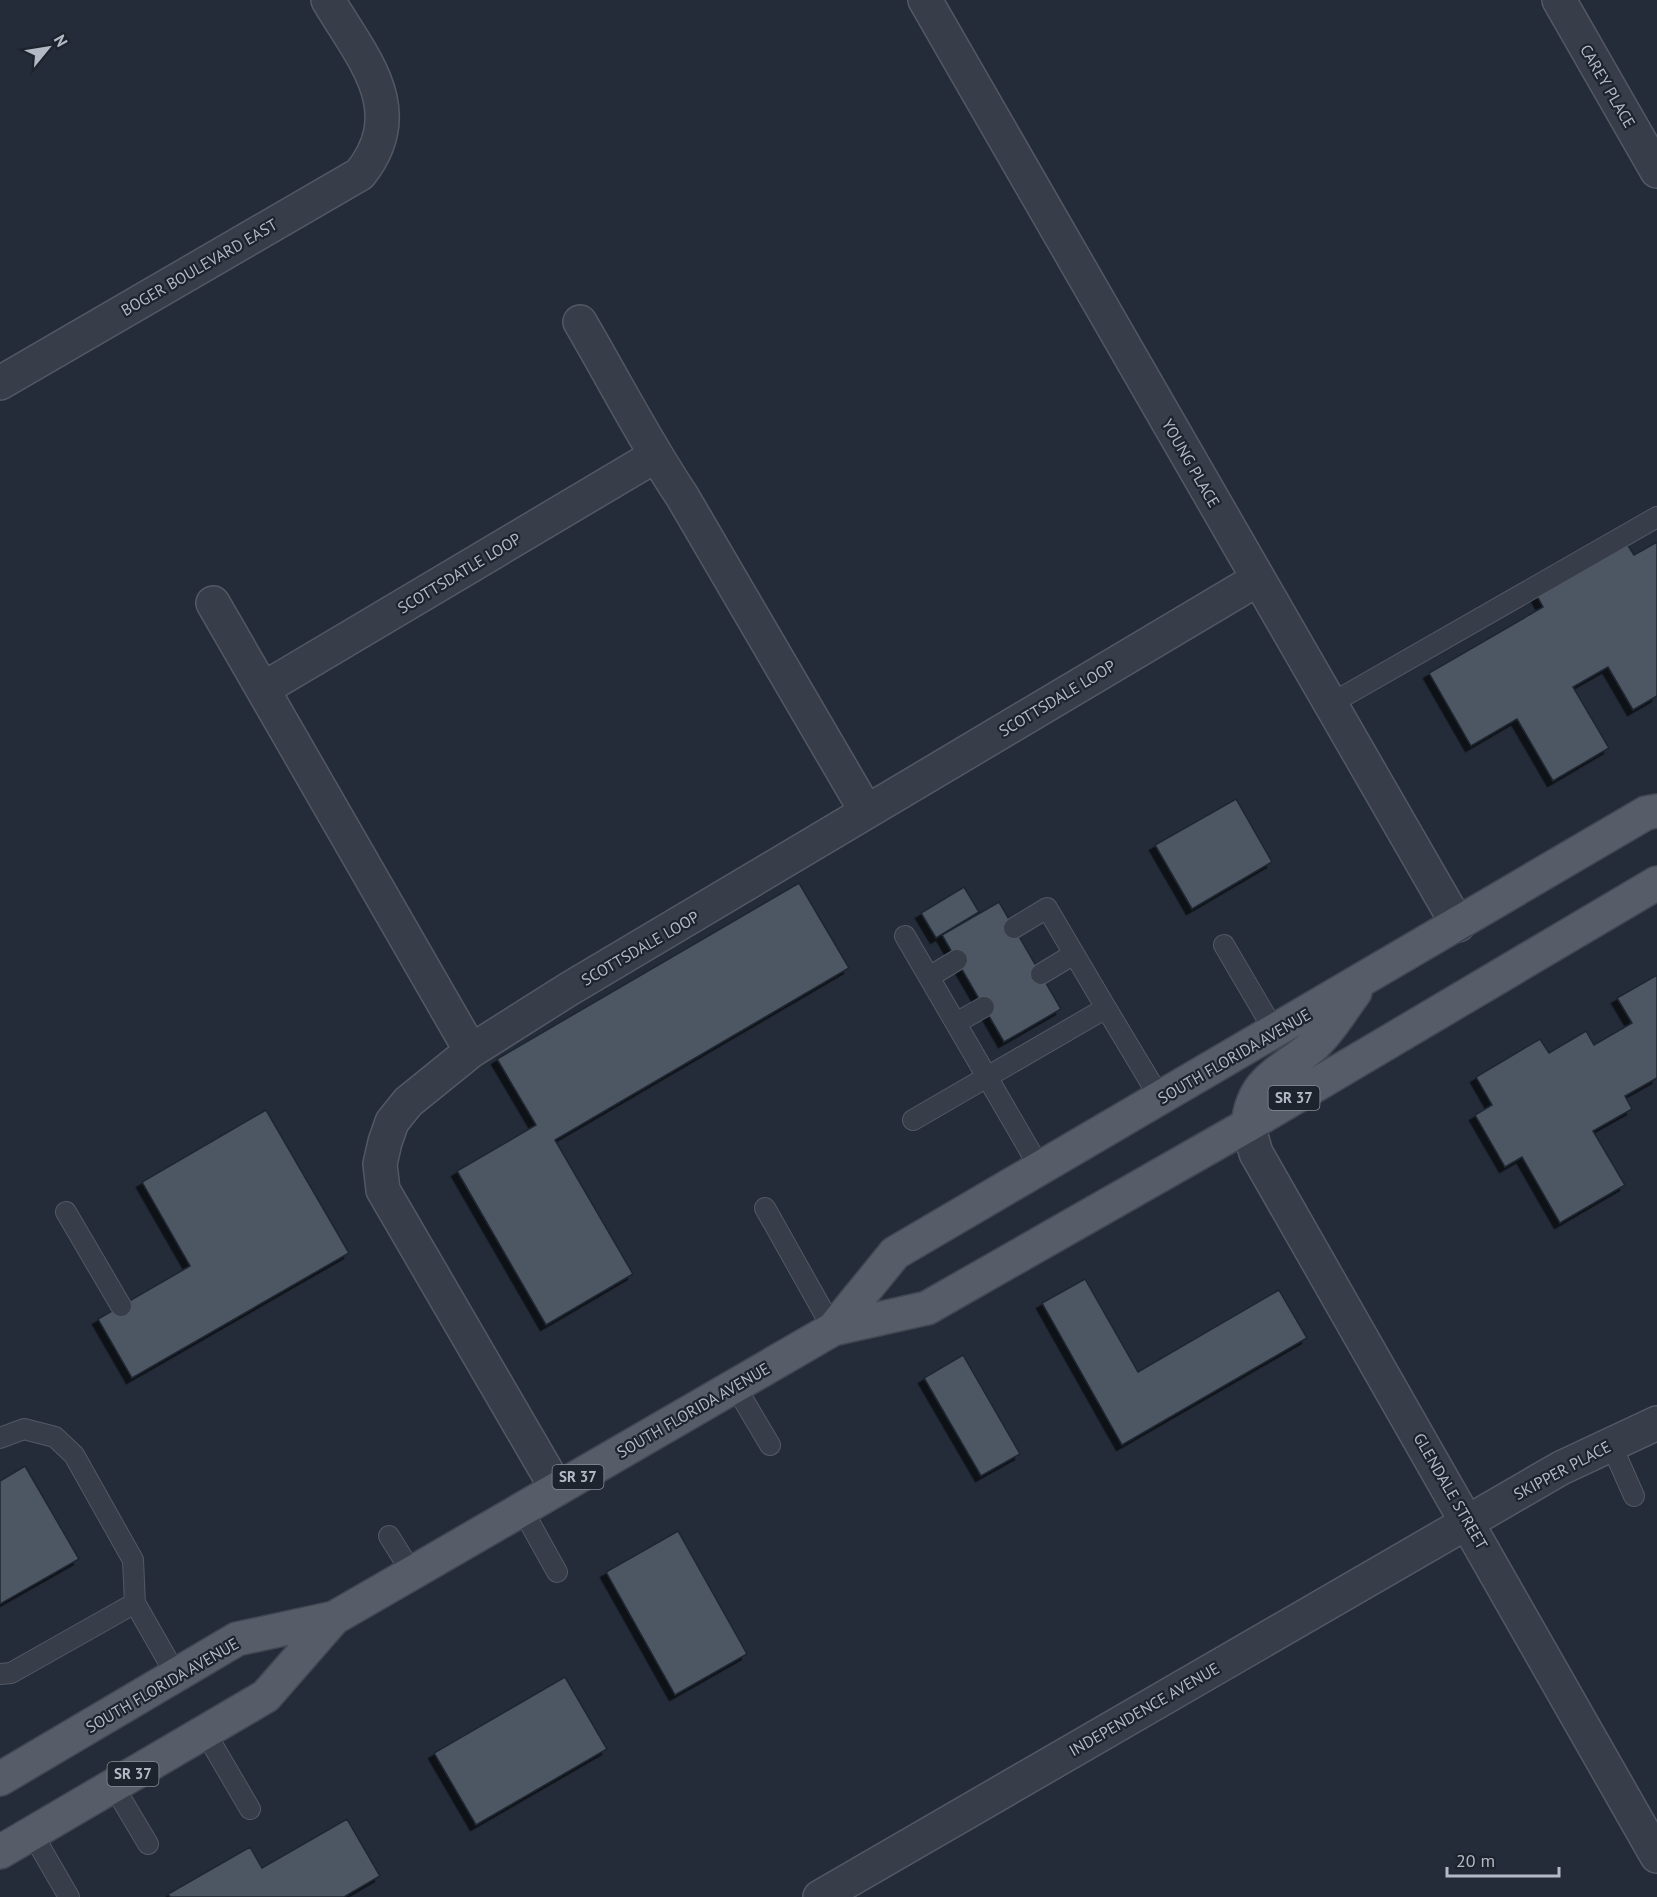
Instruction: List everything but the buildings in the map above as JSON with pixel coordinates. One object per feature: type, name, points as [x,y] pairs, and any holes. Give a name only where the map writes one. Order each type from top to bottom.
[{"type":"main road","name":"SOUTH FLORIDA AVENUE","points":[[833,1329],[895,1253],[1646,813],[1657,811]]},
{"type":"main road","name":"SOUTH FLORIDA AVENUE","points":[[0,1779],[237,1639],[334,1618],[833,1329],[927,1308],[1248,1125],[1657,883]]},
{"type":"main road","points":[[1248,1125],[1250,1107],[1266,1081],[1276,1071],[1316,1044],[1365,979]]},
{"type":"main road","name":"SOUTH FLORIDA AVENUE","points":[[0,1852],[266,1696],[334,1618]]},
{"type":"street","name":"BOGER BOULEVARD EAST","points":[[0,383],[360,174],[374,156],[382,137],[383,113],[379,92],[370,70],[328,0]]},
{"type":"street","name":"YOUNG PLACE","points":[[925,0],[1458,925]]},
{"type":"street","name":"CAREY PLACE","points":[[1559,0],[1657,171]]},
{"type":"street","points":[[580,322],[631,408],[655,456],[682,496],[866,811]]},
{"type":"street","name":"SCOTTSDATLE LOOP","points":[[263,689],[655,456]]},
{"type":"street","name":"SCOTTSDALE LOOP","points":[[557,1489],[384,1190],[380,1164],[392,1122],[408,1102],[471,1051],[866,811],[1258,579]]},
{"type":"street","points":[[213,603],[471,1051]]},
{"type":"street","name":"GLENDALE STREET","points":[[1248,1125],[1256,1153],[1468,1521],[1657,1856]]},
{"type":"street","name":"SKIPPER PLACE","points":[[1468,1521],[1562,1468],[1657,1424]]},
{"type":"street","name":"INDEPENDENCE AVENUE","points":[[820,1897],[1468,1521]]},
{"type":"lane","points":[[1332,703],[1657,517]]},
{"type":"lane","points":[[1014,928],[1047,908],[1160,1098]]},
{"type":"lane","points":[[905,936],[1040,1168]]},
{"type":"lane","points":[[1224,945],[1275,1032]]},
{"type":"lane","points":[[1041,974],[1074,954]]},
{"type":"lane","points":[[929,977],[957,960]]},
{"type":"lane","points":[[956,1023],[984,1007]]},
{"type":"lane","points":[[912,1120],[1106,1008]]},
{"type":"lane","points":[[765,1208],[833,1329]]},
{"type":"lane","points":[[66,1212],[121,1306]]},
{"type":"lane","points":[[735,1386],[770,1445]]},
{"type":"lane","points":[[0,1438],[24,1429],[55,1437],[74,1455],[133,1560],[135,1603],[176,1675]]},
{"type":"lane","points":[[1611,1444],[1634,1496]]},
{"type":"lane","points":[[522,1509],[557,1572]]},
{"type":"lane","points":[[389,1536],[412,1573]]},
{"type":"lane","points":[[0,1674],[11,1673],[135,1603]]},
{"type":"lane","points":[[205,1732],[250,1809]]},
{"type":"lane","points":[[113,1785],[148,1844]]},
{"type":"lane","points":[[33,1833],[69,1897]]}]
